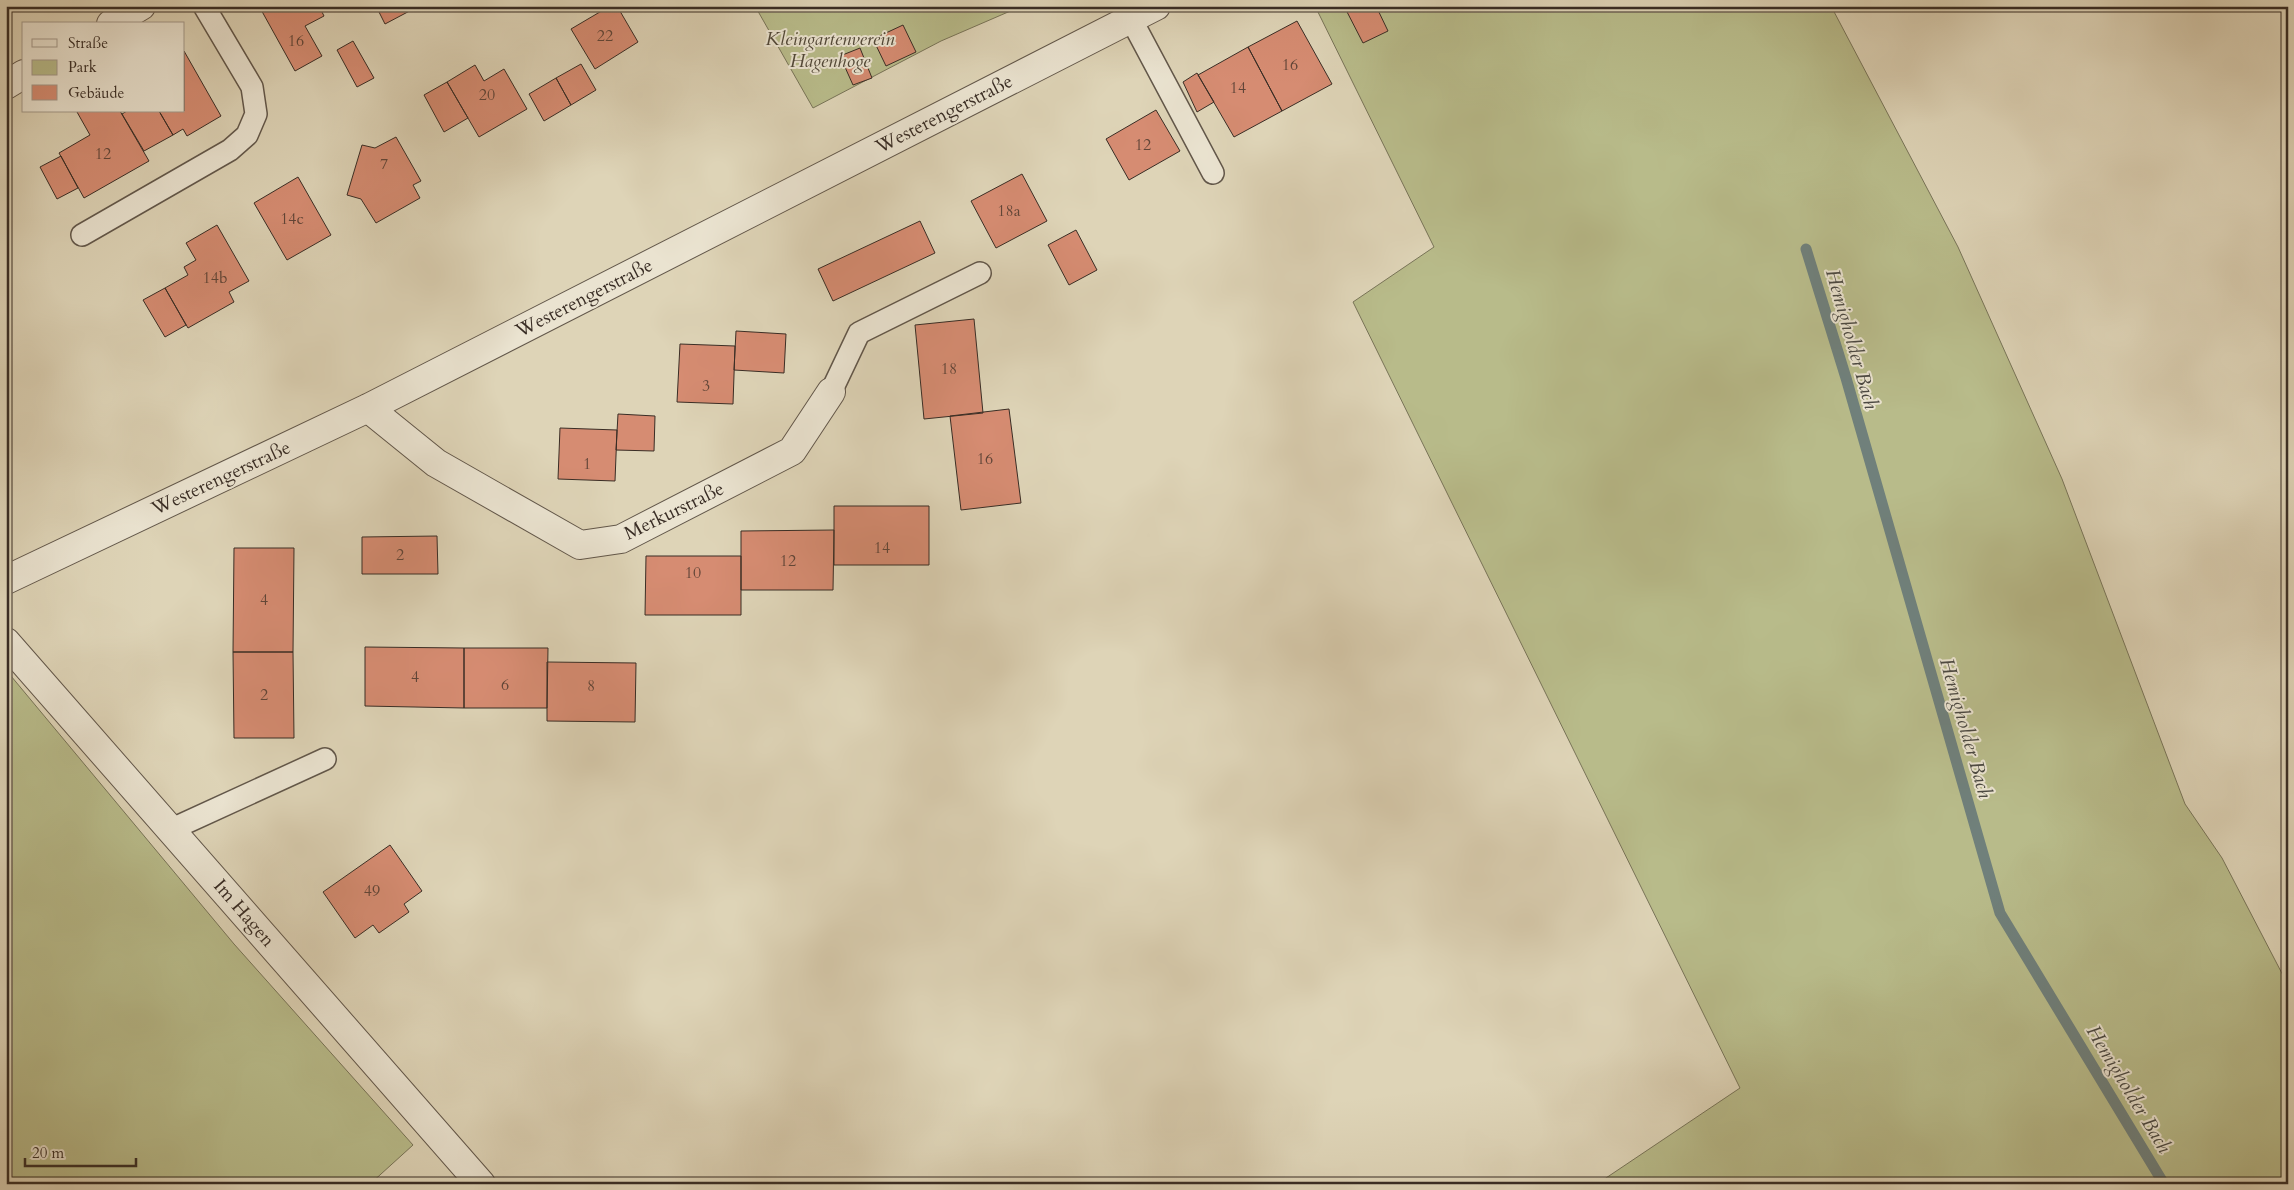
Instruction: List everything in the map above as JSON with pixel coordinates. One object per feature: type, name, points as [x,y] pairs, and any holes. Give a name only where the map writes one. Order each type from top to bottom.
[{"type":"street","points":[[114,22],[141,6]]},
{"type":"street","name":"Westerengerstraße","points":[[6,580],[368,408],[1156,6]]},
{"type":"street","points":[[6,84],[22,75]]},
{"type":"street","name":"Merkurstraße","points":[[368,408],[436,463],[580,545],[621,538],[792,451],[831,392]]},
{"type":"street","name":"Im Hagen","points":[[6,642],[481,1184]]},
{"type":"lane","points":[[82,235],[230,150],[247,134],[256,114],[252,87],[204,6]]},
{"type":"lane","points":[[1132,19],[1213,172]]},
{"type":"lane","points":[[831,392],[859,333],[980,272]]},
{"type":"lane","points":[[170,830],[325,759]]},
{"type":"green space","name":"Kleingartenverein Hagenhoge","points":[[755,6],[1022,6],[941,41],[813,108]]},
{"type":"green space","points":[[1315,6],[1831,6],[1958,247],[2062,479],[2185,804],[2222,858],[2288,985],[2288,1184],[1597,1184],[1740,1088],[1353,302],[1434,247]]},
{"type":"green space","points":[[6,670],[234,944],[413,1145],[370,1184],[6,1184]]},
{"type":"building","points":[[259,6],[319,6],[324,16],[305,26],[322,56],[295,71]]},
{"type":"building","points":[[376,6],[419,6],[385,24]]},
{"type":"building","points":[[610,6],[617,6],[638,42],[595,69],[571,29]]},
{"type":"building","points":[[1344,6],[1376,6],[1388,31],[1363,43]]},
{"type":"building","points":[[1297,21],[1332,84],[1282,111],[1248,47]]},
{"type":"building","points":[[903,25],[916,52],[886,66],[873,39]]},
{"type":"building","points":[[353,41],[374,78],[357,87],[337,50]]},
{"type":"building","points":[[1248,47],[1282,111],[1234,137],[1198,75]]},
{"type":"building","points":[[860,48],[872,78],[853,85],[840,56]]},
{"type":"building","points":[[185,53],[221,116],[187,136],[183,129],[173,135],[160,112],[185,112]]},
{"type":"building","points":[[581,64],[596,90],[571,105],[556,78]]},
{"type":"building","points":[[475,65],[484,81],[504,69],[527,109],[479,137],[447,82]]},
{"type":"building","points":[[1197,73],[1214,102],[1197,112],[1183,82]]},
{"type":"building","points":[[556,78],[571,105],[544,121],[529,94]]},
{"type":"building","points":[[447,82],[468,118],[444,132],[424,95]]},
{"type":"building","points":[[1156,110],[1180,151],[1129,180],[1106,139]]},
{"type":"building","points":[[77,112],[121,112],[149,161],[84,198],[59,153],[90,135]]},
{"type":"building","points":[[125,112],[160,112],[173,135],[144,151],[122,114]]},
{"type":"building","points":[[396,137],[421,181],[413,185],[420,198],[376,223],[361,199],[347,195],[362,145],[375,148]]},
{"type":"building","points":[[61,156],[78,188],[57,199],[40,167]]},
{"type":"building","points":[[1022,174],[1047,221],[996,248],[971,201]]},
{"type":"building","points":[[298,177],[331,235],[287,260],[254,203]]},
{"type":"building","points":[[920,221],[935,253],[833,301],[818,269]]},
{"type":"building","points":[[217,225],[249,281],[229,292],[234,302],[188,328],[165,288],[188,275],[184,267],[196,260],[186,243]]},
{"type":"building","points":[[1076,230],[1097,270],[1069,285],[1048,245]]},
{"type":"building","points":[[165,288],[186,325],[165,337],[143,300]]},
{"type":"building","points":[[974,319],[983,413],[924,419],[915,325]]},
{"type":"building","points":[[736,331],[786,334],[784,373],[734,370]]},
{"type":"building","points":[[680,344],[735,346],[733,404],[677,402]]},
{"type":"building","points":[[1009,409],[1021,503],[961,510],[950,416]]},
{"type":"building","points":[[618,414],[655,416],[654,451],[616,450]]},
{"type":"building","points":[[560,428],[617,430],[615,481],[558,479]]},
{"type":"building","points":[[834,506],[929,506],[929,565],[834,565]]},
{"type":"building","points":[[834,530],[833,590],[741,590],[741,531]]},
{"type":"building","points":[[437,536],[438,574],[362,574],[362,537]]},
{"type":"building","points":[[234,548],[294,548],[293,652],[233,652]]},
{"type":"building","points":[[646,556],[741,556],[741,615],[645,615]]},
{"type":"building","points":[[365,647],[464,648],[464,708],[365,706]]},
{"type":"building","points":[[464,648],[548,648],[547,708],[464,708]]},
{"type":"building","points":[[233,652],[293,652],[294,738],[234,738]]},
{"type":"building","points":[[547,662],[636,663],[635,722],[547,721]]},
{"type":"building","points":[[390,845],[422,891],[404,904],[409,912],[379,933],[373,925],[355,938],[323,892]]},
{"type":"waterway","name":"Hemigholder Bach","points":[[1806,249],[1846,378],[2000,913],[2164,1184]]}]
